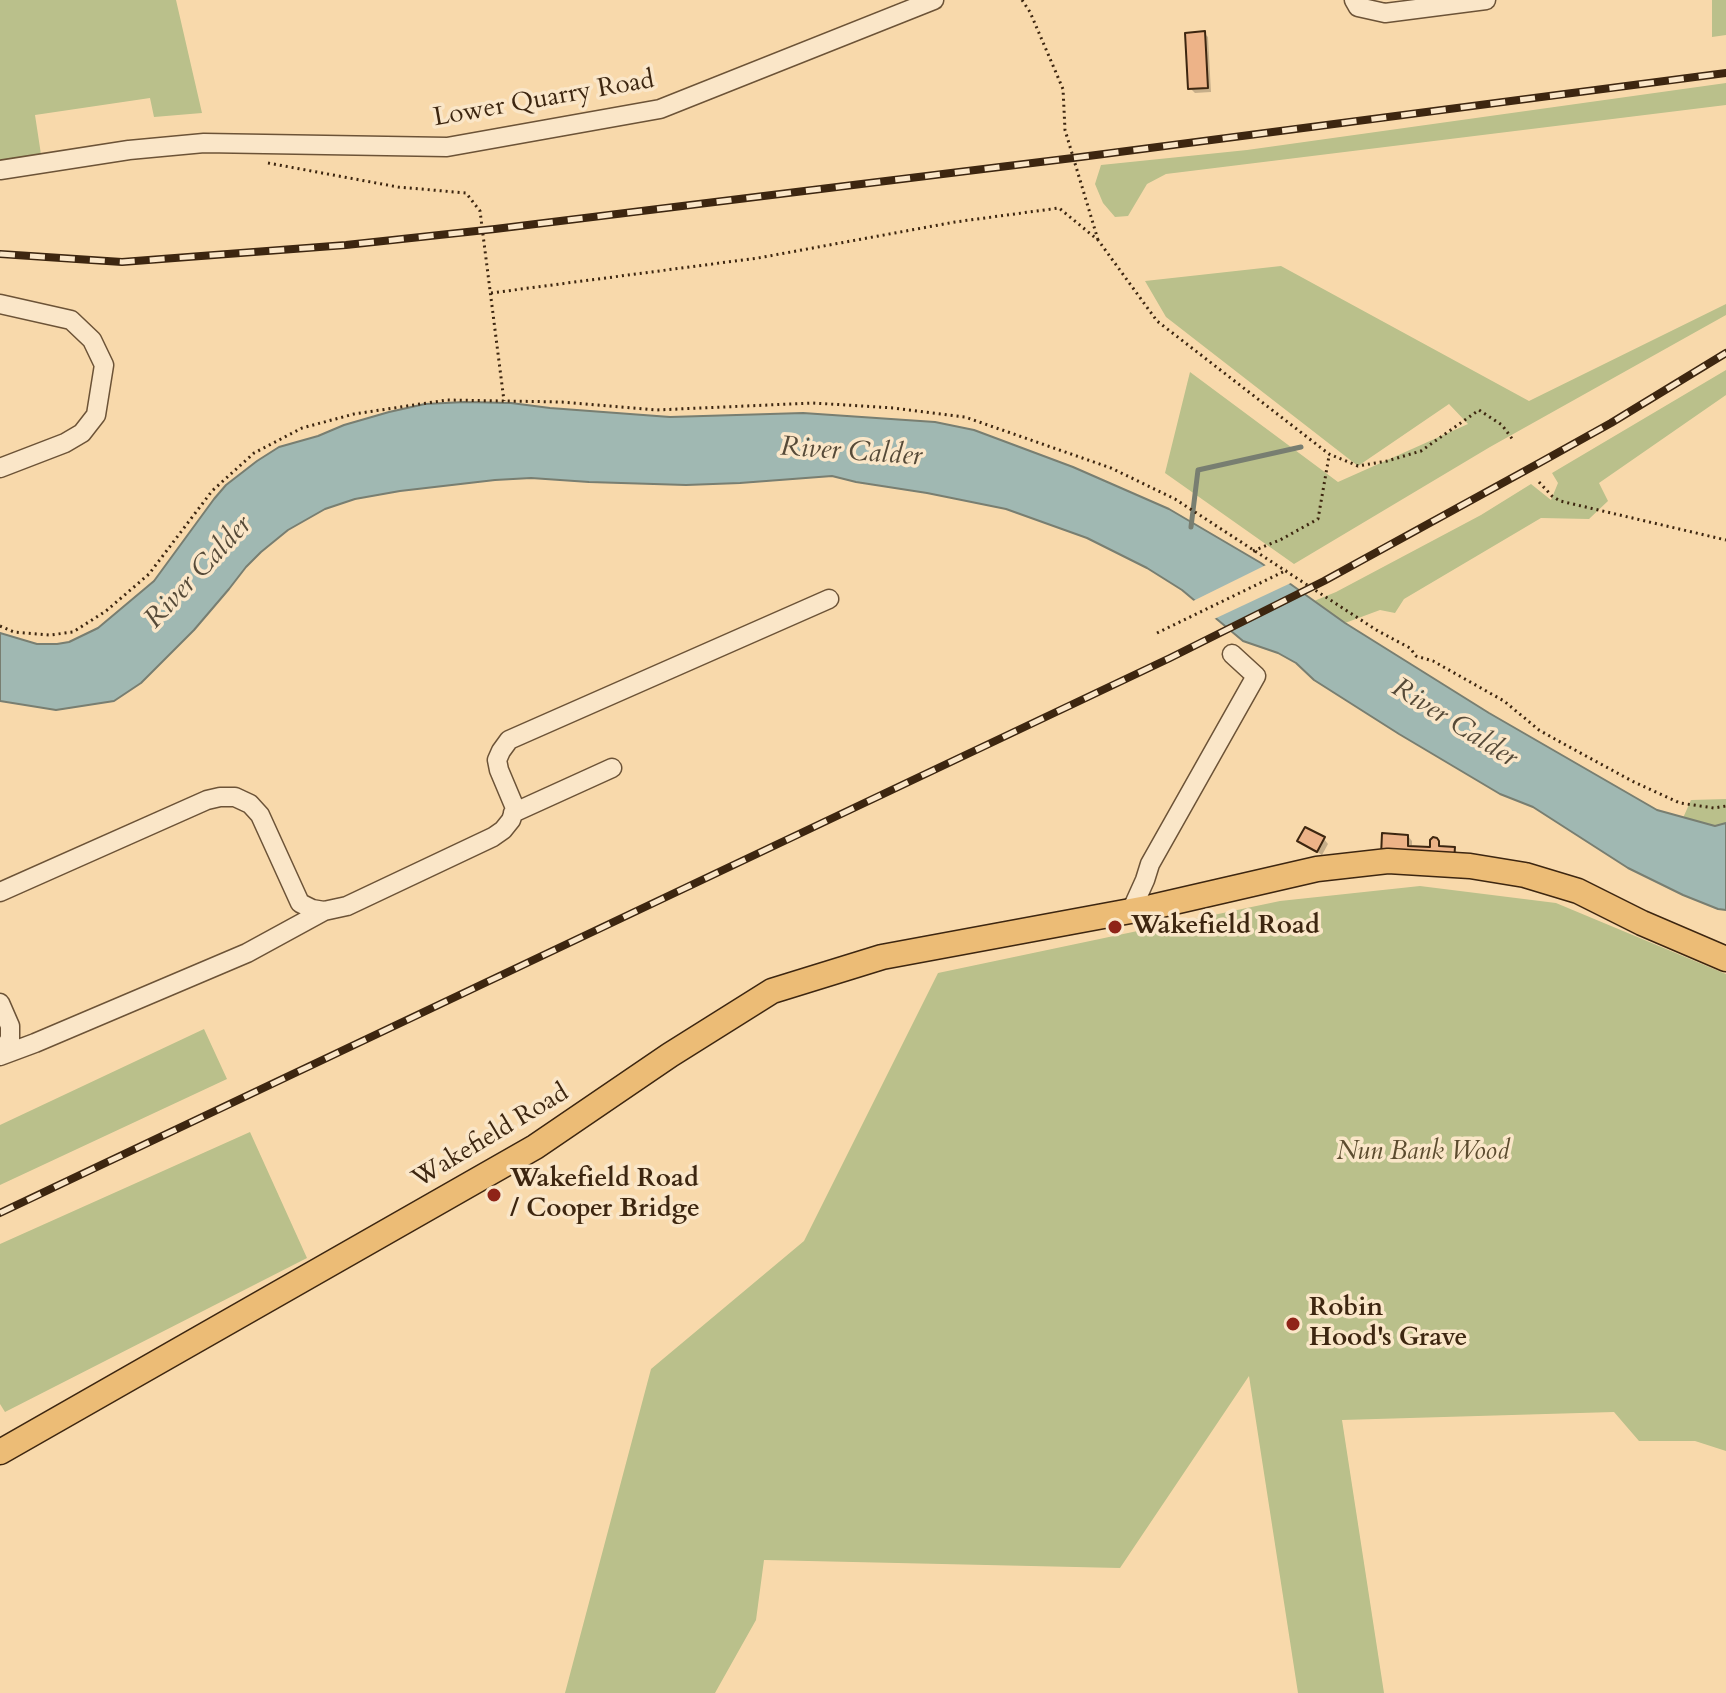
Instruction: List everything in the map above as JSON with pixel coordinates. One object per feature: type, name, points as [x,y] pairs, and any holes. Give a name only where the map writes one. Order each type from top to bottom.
[{"type":"highway","name":"Wakefield Road","points":[[0,1452],[535,1147],[670,1055],[772,991],[882,957],[1131,911],[1329,868],[1388,861],[1470,866],[1525,875],[1578,891],[1726,959]]},
{"type":"street","name":"Lower Quarry Road","points":[[0,170],[129,150],[204,143],[447,147],[660,109],[934,0]]},
{"type":"street","points":[[1354,0],[1358,7],[1385,13],[1486,0]]},
{"type":"street","points":[[0,304],[71,320],[92,340],[104,365],[96,415],[82,433],[65,443],[0,468]]},
{"type":"street","points":[[0,1055],[247,953],[324,911],[347,906],[493,837],[511,820],[515,808],[497,760],[509,740],[829,599]]},
{"type":"street","points":[[1131,911],[1150,864],[1256,676],[1232,654]]},
{"type":"street","points":[[513,813],[612,768]]},
{"type":"street","points":[[0,892],[207,800],[235,797],[250,804],[260,815],[300,903],[324,911]]},
{"type":"street","points":[[0,1003],[10,1026],[10,1039],[0,1055]]},
{"type":"path","points":[[1022,0],[1063,89],[1065,130],[1098,240]]},
{"type":"path","points":[[266,163],[398,187],[466,193],[480,211],[504,401]]},
{"type":"path","points":[[491,293],[758,258],[955,222],[1059,208],[1098,240],[1157,321],[1329,454],[1358,466],[1387,461],[1421,451],[1479,410],[1502,425],[1513,440]]},
{"type":"path","points":[[0,626],[14,632],[50,635],[73,632],[106,611],[149,574],[212,491],[254,453],[302,428],[354,414],[447,400],[562,402],[656,410],[813,403],[894,408],[965,417],[1111,468],[1175,499],[1378,631],[1410,648],[1416,656],[1433,661],[1469,680],[1504,701],[1539,730],[1611,770],[1680,803],[1714,808],[1726,806]]},
{"type":"path","points":[[1253,551],[1318,519],[1329,454]]},
{"type":"path","points":[[1539,482],[1560,501],[1726,540]]},
{"type":"path","points":[[1157,633],[1287,570]]},
{"type":"green space","points":[[0,0],[176,0],[202,113],[154,117],[150,98],[35,115],[42,161],[0,164]]},
{"type":"green space","points":[[1712,0],[1726,0],[1726,35],[1712,37]]},
{"type":"green space","points":[[1726,83],[1726,105],[1166,174],[1147,184],[1128,216],[1115,217],[1103,203],[1095,184],[1101,165],[1247,150]]},
{"type":"green space","points":[[1281,266],[1529,401],[1726,304],[1726,315],[1490,447],[1294,564],[1165,473],[1190,372],[1338,482],[1468,424],[1449,404],[1358,466],[1166,317],[1145,281]]},
{"type":"green space","points":[[1726,370],[1726,395],[1599,483],[1608,501],[1589,519],[1541,518],[1404,599],[1395,613],[1380,610],[1345,623],[1314,601],[1481,515],[1531,484],[1551,500],[1558,483],[1552,473]]},
{"type":"green space","points":[[1726,799],[1726,823],[1715,826],[1683,818],[1691,800]]},
{"type":"green space","name":"Nun Bank Wood","points":[[1420,886],[1556,903],[1726,974],[1726,1451],[1695,1441],[1639,1441],[1614,1412],[1342,1420],[1384,1693],[1298,1693],[1249,1376],[1120,1568],[764,1560],[756,1620],[715,1693],[565,1693],[651,1369],[804,1241],[938,973],[1280,901]]},
{"type":"green space","points":[[204,1029],[227,1079],[0,1185],[0,1125]]},
{"type":"green space","points":[[250,1132],[307,1258],[5,1412],[0,1404],[0,1244]]},
{"type":"water","name":"River Calder","points":[[465,402],[670,417],[803,413],[935,422],[974,430],[1073,467],[1169,509],[1261,563],[1345,623],[1489,713],[1657,810],[1715,826],[1726,823],[1726,910],[1683,895],[1628,868],[1533,807],[1500,794],[1314,680],[1296,663],[1243,641],[1182,590],[1147,568],[1087,538],[1006,509],[832,476],[686,485],[531,478],[400,491],[355,499],[325,509],[288,530],[261,552],[194,630],[141,683],[114,701],[56,710],[0,701],[0,633],[37,644],[57,644],[69,642],[98,628],[154,581],[226,485],[257,461],[279,447],[389,412],[425,404]]},
{"type":"pier","points":[[1268,564],[1293,582],[1212,620],[1191,602]]},
{"type":"building","points":[[1205,31],[1208,88],[1188,89],[1185,33]]},
{"type":"building","points":[[1305,827],[1325,837],[1317,852],[1297,841]]},
{"type":"building","points":[[1382,833],[1408,835],[1408,846],[1430,847],[1430,840],[1437,838],[1439,846],[1455,847],[1454,860],[1381,856]]},
{"type":"waterway","points":[[1191,527],[1198,470],[1301,447]]},
{"type":"railway","points":[[0,254],[122,262],[346,245],[1073,158],[1726,73]]},
{"type":"railway","points":[[0,1213],[1170,658],[1324,581],[1541,462],[1726,353]]},
{"type":"place","name":"Wakefield Road","points":[[1115,927]]},
{"type":"place","name":"Wakefield Road / Cooper Bridge","points":[[494,1195]]},
{"type":"place","name":"Robin Hood's Grave","points":[[1293,1324]]}]
